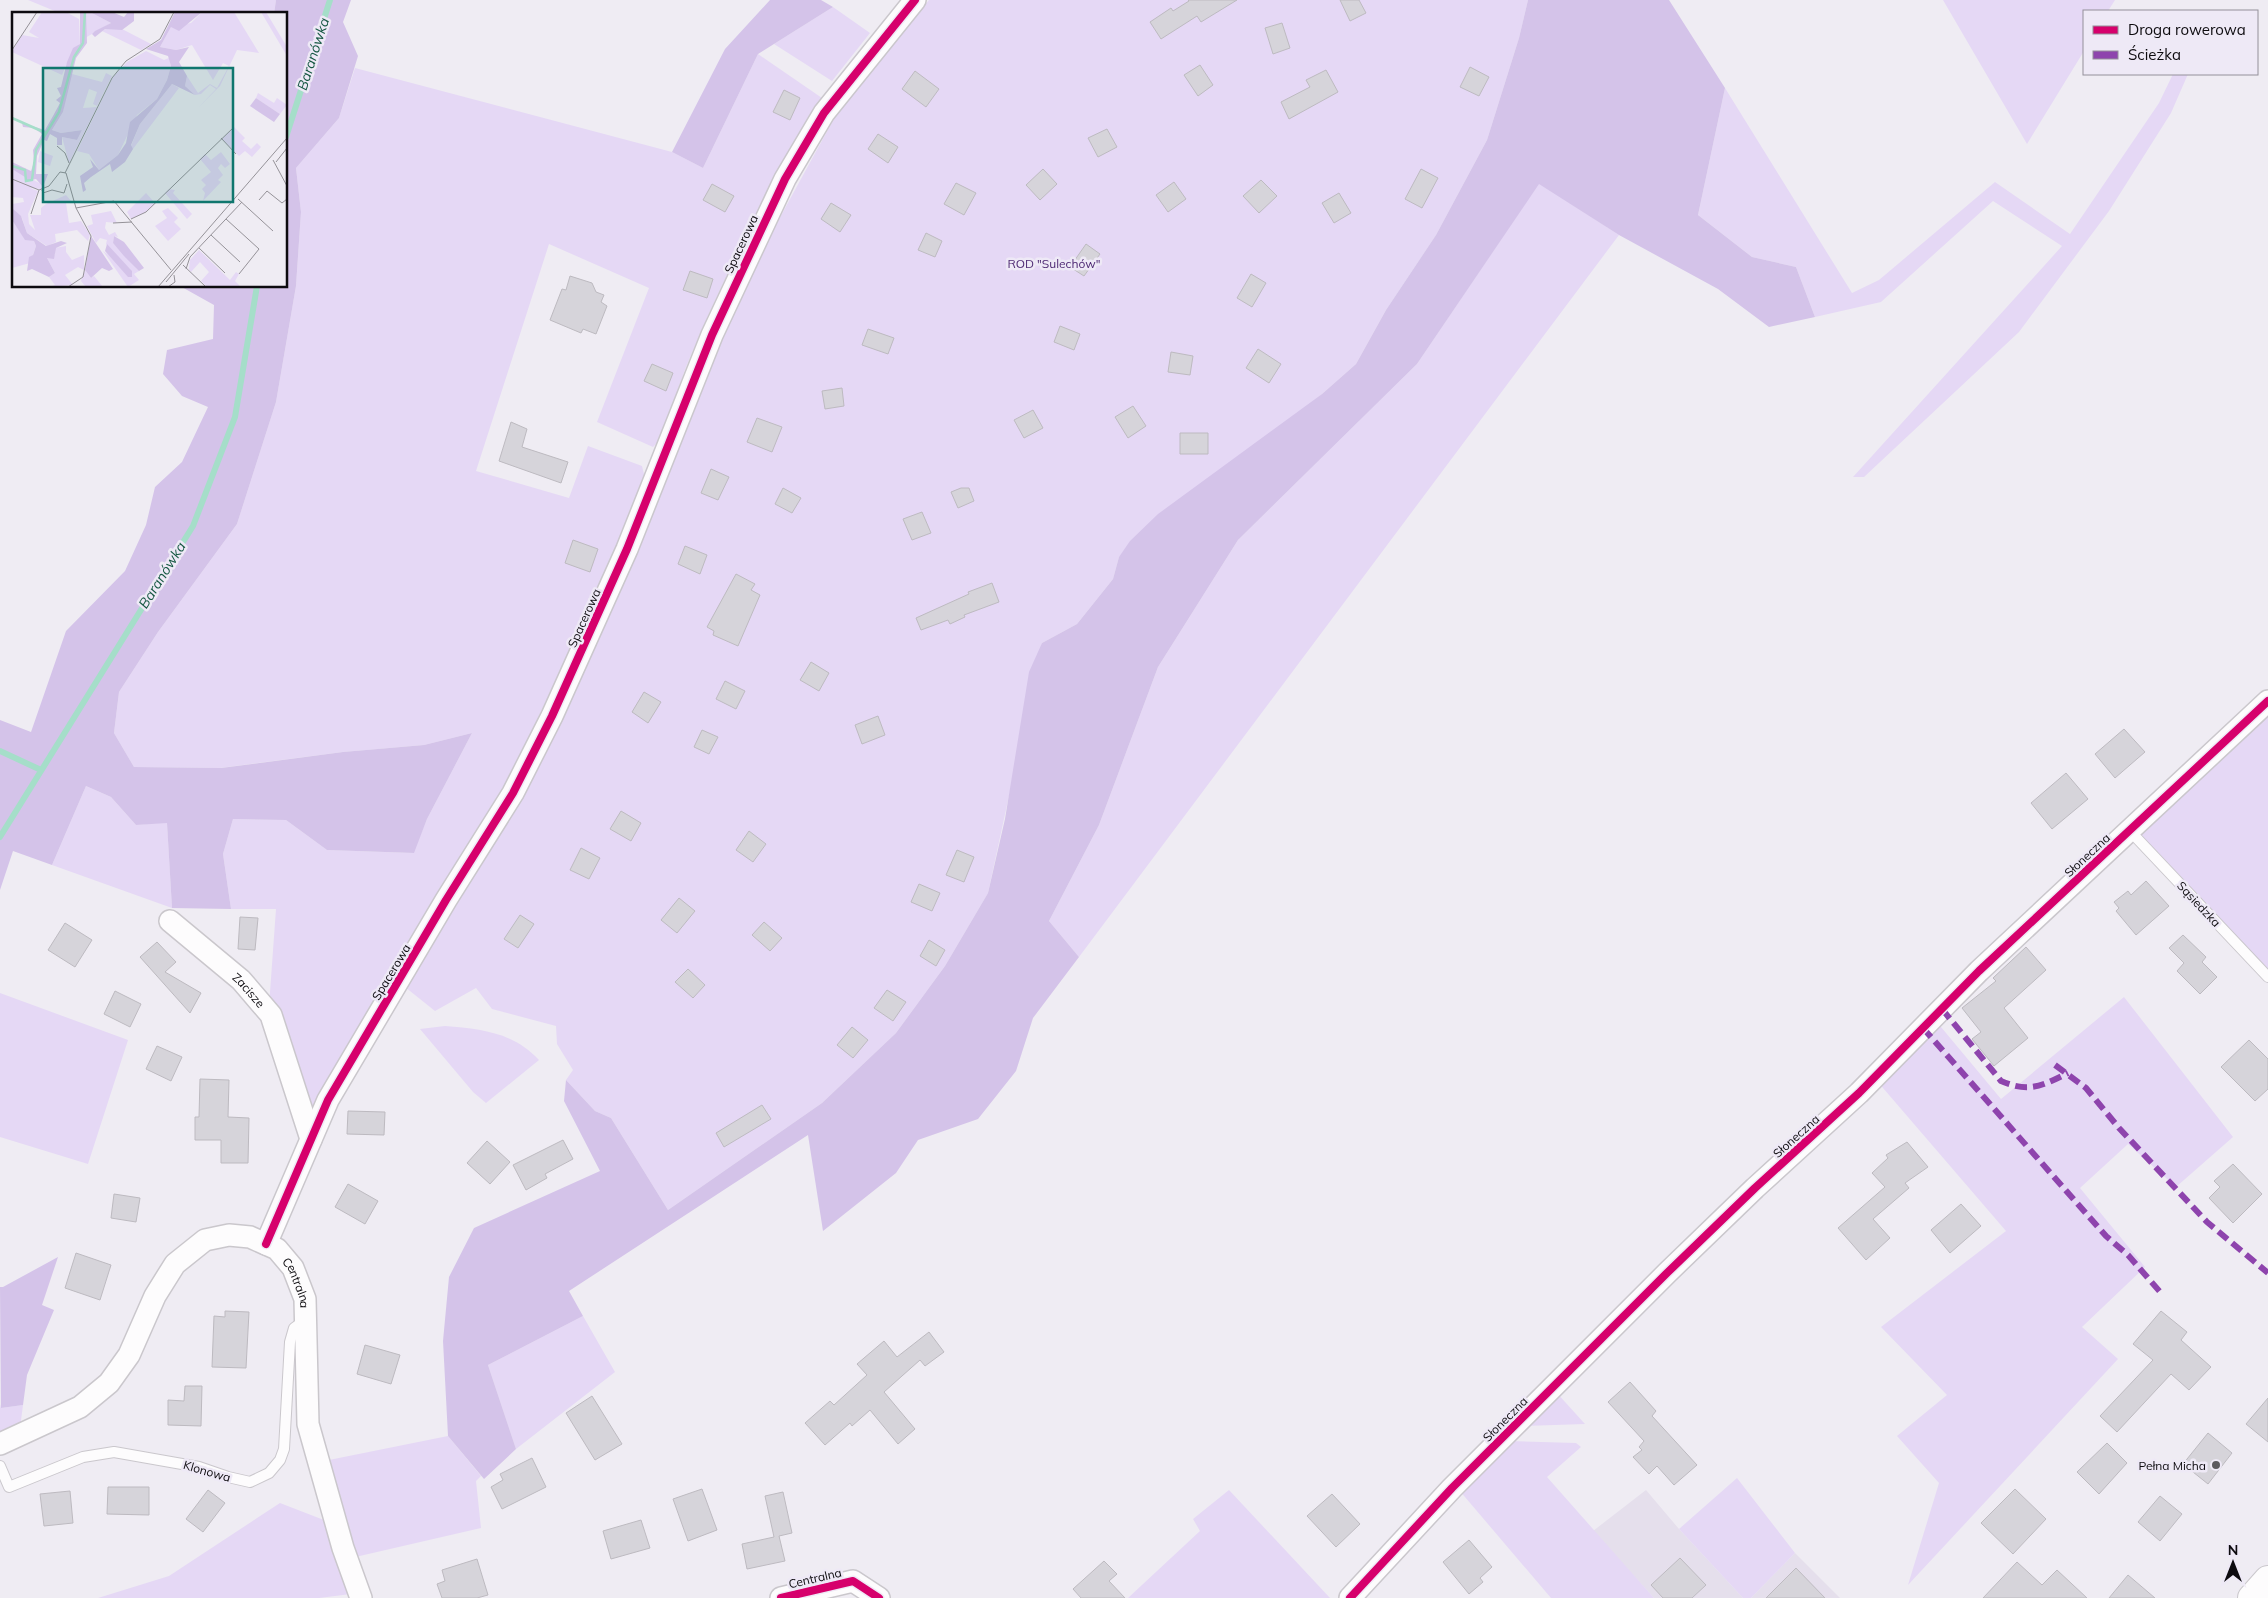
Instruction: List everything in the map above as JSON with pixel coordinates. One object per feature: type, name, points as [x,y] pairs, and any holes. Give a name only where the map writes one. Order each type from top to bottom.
[{"type":"main road","points":[[2252,1598],[2268,1580]]},
{"type":"street","name":"Spacerowa","points":[[266,1244],[328,1100],[446,900],[513,793],[548,724],[627,550],[712,335],[784,179],[824,113],[915,0]]},
{"type":"street","name":"Słoneczna","points":[[1350,1598],[1452,1488],[1668,1272],[1755,1188],[1859,1094],[1980,971],[2268,701]]},
{"type":"street","name":"Zacisze","points":[[170,922],[241,980],[271,1015],[311,1139]]},
{"type":"street","name":"Centralna","points":[[0,1444],[80,1407],[108,1383],[129,1355],[155,1296],[175,1264],[205,1240],[229,1235],[250,1237],[277,1249],[293,1268],[305,1299],[308,1424],[342,1548],[361,1598]]},
{"type":"street","name":"Centralna","points":[[781,1598],[853,1581],[879,1598]]},
{"type":"lane","name":"Sąsiedzka","points":[[2130,831],[2268,977]]},
{"type":"lane","name":"Klonowa","points":[[0,1466],[9,1487],[84,1457],[114,1452],[199,1466],[228,1477],[250,1482],[269,1473],[280,1460],[284,1449],[290,1342],[294,1328],[306,1320]]},
{"type":"shaded area","points":[[276,0],[351,0],[343,22],[358,56],[339,118],[296,168],[301,212],[296,286],[276,402],[237,524],[158,632],[119,692],[114,733],[134,767],[221,768],[343,752],[424,745],[472,733],[427,819],[414,853],[327,850],[286,820],[233,819],[223,854],[231,909],[172,908],[167,823],[136,825],[111,797],[86,786],[52,865],[13,851],[0,890],[0,720],[31,732],[66,631],[125,571],[146,525],[155,487],[182,462],[208,407],[182,396],[163,374],[167,350],[213,339],[214,305],[184,288],[288,288],[288,12],[274,12]]},
{"type":"shaded area","points":[[770,0],[821,0],[833,7],[758,54],[703,168],[672,152],[725,49]]},
{"type":"shaded area","points":[[1528,0],[1669,0],[1725,88],[1698,215],[1752,257],[1796,267],[1815,317],[1769,327],[1718,289],[1619,235],[1539,184],[1417,364],[1238,540],[1158,667],[1099,825],[1049,921],[1079,957],[1033,1018],[1016,1071],[978,1119],[918,1140],[896,1173],[823,1231],[808,1135],[569,1291],[583,1316],[488,1365],[516,1449],[484,1479],[448,1436],[443,1341],[449,1277],[474,1228],[600,1171],[564,1101],[566,1080],[595,1111],[611,1118],[668,1210],[822,1103],[896,1033],[945,966],[988,893],[1005,819],[1029,672],[1042,643],[1077,624],[1113,579],[1119,557],[1130,541],[1158,514],[1322,394],[1356,364],[1386,310],[1436,235],[1487,140],[1519,38]]},
{"type":"shaded area","points":[[58,1257],[42,1305],[54,1310],[27,1375],[23,1405],[1,1408],[0,1287]]},
{"type":"shaded area","points":[[1646,1490],[1679,1529],[1743,1598],[1654,1598],[1593,1531]]},
{"type":"shaded area","points":[[1795,1553],[1840,1598],[1751,1598]]},
{"type":"green space","points":[[28,0],[276,0],[274,12],[57,12]]},
{"type":"green space","name":"ROD \"Sulechów\"","points":[[929,0],[1528,0],[1519,38],[1487,140],[1436,235],[1386,310],[1356,364],[1322,394],[1119,557],[1113,579],[1077,624],[1042,643],[988,893],[945,966],[896,1033],[822,1103],[668,1210],[611,1118],[595,1111],[566,1080],[573,1070],[557,1044],[556,1026],[492,1009],[476,988],[435,1011],[405,987],[474,877],[554,731],[724,332],[760,254],[842,104]]},
{"type":"green space","points":[[1943,0],[2115,0],[2109,10],[2083,10],[2083,53],[2027,144]]},
{"type":"green space","points":[[833,7],[870,33],[832,81],[774,44]]},
{"type":"green space","points":[[758,54],[822,98],[767,196],[716,298],[686,367],[661,439],[653,447],[597,422],[649,288],[549,244],[476,471],[569,498],[588,446],[642,466],[645,478],[614,557],[511,775],[311,1126],[269,1006],[276,909],[231,909],[223,854],[233,819],[286,820],[327,850],[413,853],[427,819],[472,733],[424,745],[343,752],[220,768],[134,767],[114,733],[119,692],[158,632],[237,524],[276,402],[296,286],[301,212],[296,168],[339,118],[355,68],[672,152],[703,168]]},
{"type":"green space","points":[[2173,75],[2188,75],[2171,113],[2109,211],[2019,332],[1864,477],[1853,477],[2062,246],[1993,201],[1881,302],[1815,317],[1796,267],[1752,257],[1698,215],[1725,88],[1852,293],[1879,280],[1995,182],[2070,234],[2159,103]]},
{"type":"green space","points":[[1539,183],[1619,235],[1079,957],[1049,921],[1099,825],[1158,667],[1238,540],[1417,364]]},
{"type":"green space","points":[[2268,708],[2268,973],[2133,837]]},
{"type":"green space","points":[[86,786],[111,797],[136,825],[167,822],[172,908],[52,865]]},
{"type":"green space","points":[[0,993],[128,1040],[88,1164],[0,1137]]},
{"type":"green space","points":[[2124,997],[2233,1137],[2176,1187],[2128,1144],[2080,1188],[2145,1267],[2082,1327],[2118,1359],[1908,1585],[1939,1483],[1897,1436],[1947,1395],[1881,1327],[2006,1231],[1877,1081],[1936,1021],[2001,1099]]},
{"type":"green space","points":[[445,1026],[496,1034],[518,1043],[539,1060],[486,1103],[473,1092],[420,1029]]},
{"type":"green space","points":[[583,1316],[615,1372],[516,1449],[488,1365]]},
{"type":"green space","points":[[1556,1392],[1585,1424],[1521,1426]]},
{"type":"green space","points":[[0,1404],[1,1408],[23,1405],[20,1428],[0,1438]]},
{"type":"green space","points":[[448,1436],[481,1476],[476,1481],[481,1528],[351,1558],[324,1461]]},
{"type":"green space","points":[[1509,1441],[1576,1443],[1581,1447],[1547,1477],[1654,1598],[1551,1598],[1459,1490]]},
{"type":"green space","points":[[1737,1478],[1795,1553],[1751,1598],[1743,1598],[1679,1529]]},
{"type":"green space","points":[[1229,1490],[1330,1598],[1128,1598],[1200,1531],[1193,1519]]},
{"type":"green space","points":[[280,1503],[329,1522],[351,1594],[319,1598],[98,1598],[169,1576]]},
{"type":"building","points":[[1188,0],[1237,0],[1201,22],[1197,16],[1161,39],[1150,22],[1171,8],[1173,11]]},
{"type":"building","points":[[1340,0],[1359,0],[1366,13],[1350,21]]},
{"type":"building","points":[[1282,23],[1290,48],[1273,54],[1265,28]]},
{"type":"building","points":[[1200,65],[1213,85],[1198,96],[1184,75]]},
{"type":"building","points":[[1470,67],[1489,77],[1479,96],[1460,87]]},
{"type":"building","points":[[1326,70],[1338,92],[1289,119],[1281,102],[1310,87],[1306,80]]},
{"type":"building","points":[[915,71],[939,89],[926,107],[902,89]]},
{"type":"building","points":[[784,90],[800,98],[790,120],[773,112]]},
{"type":"building","points":[[1107,129],[1117,147],[1098,157],[1088,138]]},
{"type":"building","points":[[878,134],[898,147],[888,163],[868,149]]},
{"type":"building","points":[[1043,169],[1057,184],[1040,200],[1026,185]]},
{"type":"building","points":[[1421,169],[1438,178],[1422,208],[1405,199]]},
{"type":"building","points":[[1261,180],[1277,196],[1259,213],[1243,196]]},
{"type":"building","points":[[1174,182],[1186,199],[1168,212],[1156,195]]},
{"type":"building","points":[[956,183],[976,193],[964,215],[944,204]]},
{"type":"building","points":[[712,184],[734,196],[725,212],[703,200]]},
{"type":"building","points":[[1339,193],[1351,213],[1334,223],[1322,203]]},
{"type":"building","points":[[831,203],[851,215],[840,232],[821,219]]},
{"type":"building","points":[[926,233],[942,241],[935,257],[918,250]]},
{"type":"building","points":[[1086,244],[1100,254],[1084,276],[1070,267]]},
{"type":"building","points":[[690,271],[713,279],[707,298],[683,290]]},
{"type":"building","points":[[1251,274],[1266,283],[1252,307],[1237,298]]},
{"type":"building","points":[[570,276],[592,283],[596,292],[604,295],[601,302],[607,306],[596,334],[583,329],[581,333],[550,320],[562,289],[566,290]]},
{"type":"building","points":[[1060,326],[1080,334],[1074,350],[1054,342]]},
{"type":"building","points":[[868,329],[894,338],[888,354],[862,345]]},
{"type":"building","points":[[1258,349],[1281,364],[1269,383],[1246,368]]},
{"type":"building","points":[[1171,352],[1193,356],[1190,375],[1168,372]]},
{"type":"building","points":[[652,364],[673,373],[666,391],[644,381]]},
{"type":"building","points":[[842,388],[844,406],[825,409],[822,391]]},
{"type":"building","points":[[1133,406],[1146,426],[1128,438],[1115,417]]},
{"type":"building","points":[[1033,410],[1043,428],[1024,438],[1014,420]]},
{"type":"building","points":[[757,418],[782,427],[772,452],[747,442]]},
{"type":"building","points":[[511,422],[527,429],[522,447],[568,462],[561,483],[499,461]]},
{"type":"building","points":[[1180,433],[1208,433],[1208,454],[1180,454]]},
{"type":"building","points":[[711,469],[729,477],[718,500],[701,493]]},
{"type":"building","points":[[783,488],[801,498],[792,513],[775,504]]},
{"type":"building","points":[[961,488],[969,488],[974,501],[958,508],[951,492]]},
{"type":"building","points":[[922,512],[931,533],[912,540],[903,519]]},
{"type":"building","points":[[573,540],[598,549],[590,572],[565,563]]},
{"type":"building","points":[[685,546],[707,555],[700,574],[678,564]]},
{"type":"building","points":[[736,574],[755,584],[751,590],[760,595],[738,646],[713,635],[714,631],[707,627]]},
{"type":"building","points":[[992,583],[999,602],[964,615],[965,617],[950,624],[948,620],[921,630],[916,618],[969,594],[968,592]]},
{"type":"building","points":[[811,662],[829,673],[819,691],[800,680]]},
{"type":"building","points":[[725,681],[745,691],[736,709],[716,699]]},
{"type":"building","points":[[644,692],[661,702],[648,723],[632,712]]},
{"type":"building","points":[[878,716],[885,735],[862,744],[855,725]]},
{"type":"building","points":[[2124,729],[2145,752],[2115,778],[2095,754]]},
{"type":"building","points":[[702,730],[718,737],[709,754],[694,747]]},
{"type":"building","points":[[2066,773],[2088,799],[2052,829],[2031,803]]},
{"type":"building","points":[[621,811],[641,823],[631,841],[610,829]]},
{"type":"building","points":[[749,831],[766,844],[753,862],[736,850]]},
{"type":"building","points":[[581,848],[600,858],[589,879],[570,870]]},
{"type":"building","points":[[957,850],[974,857],[964,882],[946,875]]},
{"type":"building","points":[[2146,881],[2169,906],[2136,935],[2116,911],[2119,908],[2114,902],[2128,891],[2131,895]]},
{"type":"building","points":[[919,884],[940,893],[932,911],[911,902]]},
{"type":"building","points":[[679,898],[695,911],[677,933],[661,920]]},
{"type":"building","points":[[520,915],[534,924],[518,948],[504,939]]},
{"type":"building","points":[[240,917],[258,918],[255,950],[238,949]]},
{"type":"building","points":[[764,922],[782,938],[770,951],[752,935]]},
{"type":"building","points":[[65,923],[92,940],[75,967],[48,950]]},
{"type":"building","points":[[2183,935],[2206,957],[2202,962],[2217,977],[2200,994],[2177,971],[2184,963],[2169,948]]},
{"type":"building","points":[[929,940],[945,950],[936,966],[920,956]]},
{"type":"building","points":[[157,942],[176,962],[165,972],[201,993],[190,1013],[140,957]]},
{"type":"building","points":[[2026,947],[2046,970],[2004,1008],[2028,1038],[1994,1066],[1972,1039],[1981,1032],[1962,1008],[1996,981],[1993,978]]},
{"type":"building","points":[[688,969],[705,985],[693,998],[675,982]]},
{"type":"building","points":[[887,990],[906,1002],[893,1021],[874,1008]]},
{"type":"building","points":[[115,991],[141,1004],[130,1027],[104,1014]]},
{"type":"building","points":[[852,1027],[868,1040],[853,1058],[837,1045]]},
{"type":"building","points":[[2249,1040],[2268,1059],[2268,1089],[2255,1101],[2221,1067]]},
{"type":"building","points":[[157,1046],[182,1057],[171,1081],[146,1069]]},
{"type":"building","points":[[200,1079],[229,1080],[228,1117],[249,1118],[248,1163],[221,1163],[221,1140],[195,1140],[195,1117],[199,1117]]},
{"type":"building","points":[[762,1105],[771,1119],[724,1147],[716,1133]]},
{"type":"building","points":[[348,1111],[385,1112],[384,1135],[347,1134]]},
{"type":"building","points":[[563,1140],[573,1159],[545,1174],[547,1178],[526,1190],[513,1165]]},
{"type":"building","points":[[487,1141],[510,1162],[490,1184],[467,1163]]},
{"type":"building","points":[[1907,1142],[1928,1167],[1905,1183],[1909,1188],[1873,1219],[1890,1238],[1866,1260],[1838,1228],[1885,1187],[1872,1173],[1888,1158],[1886,1155]]},
{"type":"building","points":[[2233,1164],[2262,1194],[2233,1223],[2209,1198],[2220,1187],[2214,1181]]},
{"type":"building","points":[[348,1184],[378,1201],[365,1224],[335,1207]]},
{"type":"building","points":[[114,1194],[140,1198],[136,1222],[111,1218]]},
{"type":"building","points":[[1961,1204],[1981,1226],[1950,1253],[1931,1230]]},
{"type":"building","points":[[76,1253],[111,1265],[100,1300],[65,1288]]},
{"type":"building","points":[[225,1311],[249,1312],[246,1368],[212,1367],[214,1316],[225,1317]]},
{"type":"building","points":[[2161,1311],[2187,1332],[2181,1340],[2211,1367],[2189,1390],[2171,1374],[2117,1432],[2100,1416],[2153,1360],[2133,1344]]},
{"type":"building","points":[[929,1332],[944,1352],[925,1366],[920,1360],[884,1392],[915,1429],[898,1444],[870,1410],[852,1426],[850,1423],[825,1445],[805,1423],[830,1401],[834,1405],[867,1375],[857,1364],[884,1341],[897,1357]]},
{"type":"building","points":[[365,1345],[400,1355],[391,1384],[357,1374]]},
{"type":"building","points":[[1630,1382],[1656,1411],[1652,1416],[1697,1465],[1674,1485],[1657,1466],[1649,1474],[1633,1457],[1642,1450],[1639,1447],[1644,1441],[1608,1402]]},
{"type":"building","points":[[185,1386],[202,1386],[201,1426],[168,1425],[168,1400],[184,1401]]},
{"type":"building","points":[[592,1396],[622,1444],[595,1460],[566,1413]]},
{"type":"building","points":[[2268,1398],[2268,1442],[2246,1424]]},
{"type":"building","points":[[2208,1433],[2232,1453],[2208,1484],[2183,1464]]},
{"type":"building","points":[[2107,1443],[2127,1463],[2099,1494],[2077,1472]]},
{"type":"building","points":[[532,1458],[546,1487],[502,1509],[491,1487],[503,1480],[500,1474]]},
{"type":"building","points":[[108,1487],[149,1487],[149,1515],[107,1514]]},
{"type":"building","points":[[702,1489],[717,1530],[688,1541],[673,1499]]},
{"type":"building","points":[[2015,1489],[2046,1519],[2013,1554],[1981,1523]]},
{"type":"building","points":[[208,1490],[225,1503],[203,1532],[186,1519]]},
{"type":"building","points":[[70,1491],[73,1523],[44,1526],[40,1494]]},
{"type":"building","points":[[783,1492],[792,1533],[779,1536],[785,1561],[747,1569],[742,1544],[774,1537],[765,1496]]},
{"type":"building","points":[[1332,1494],[1360,1524],[1336,1547],[1307,1516]]},
{"type":"building","points":[[2160,1496],[2182,1514],[2160,1541],[2138,1522]]},
{"type":"building","points":[[641,1520],[650,1548],[611,1559],[603,1531]]},
{"type":"building","points":[[1469,1540],[1492,1567],[1480,1578],[1483,1582],[1469,1594],[1443,1562]]},
{"type":"building","points":[[1680,1558],[1706,1585],[1692,1598],[1663,1598],[1651,1585]]},
{"type":"building","points":[[477,1559],[488,1595],[477,1598],[442,1598],[437,1584],[445,1581],[442,1570]]},
{"type":"building","points":[[1104,1561],[1117,1574],[1109,1581],[1125,1598],[1081,1598],[1073,1589]]},
{"type":"building","points":[[2017,1562],[2042,1585],[2057,1570],[2087,1598],[1983,1598]]},
{"type":"building","points":[[1796,1568],[1825,1598],[1766,1598]]},
{"type":"building","points":[[2128,1575],[2155,1598],[2109,1598]]},
{"type":"waterway","name":"Baranówka","points":[[288,131],[330,0]]},
{"type":"waterway","name":"Baranówka","points":[[0,837],[193,526],[235,417],[257,288]]},
{"type":"waterway","points":[[0,751],[41,770]]},
{"type":"marked path","points":[[1942,1009],[2001,1081],[2011,1085],[2028,1087],[2043,1084],[2068,1073]]},
{"type":"marked path","points":[[1923,1028],[2106,1236],[2128,1255],[2161,1293]]},
{"type":"marked path","points":[[2055,1065],[2086,1088],[2119,1128],[2207,1222],[2268,1273]]},
{"type":"cycle path","points":[[266,1244],[328,1100],[446,900],[513,793],[552,716],[627,549],[712,335],[785,179],[824,113],[915,0]]},
{"type":"cycle path","points":[[1350,1598],[1452,1488],[1668,1272],[1755,1188],[1859,1093],[1979,971],[2268,701]]},
{"type":"cycle path","points":[[781,1598],[853,1581],[879,1598]]},
{"type":"place","name":"Pełna Micha","points":[[2216,1465]]}]
